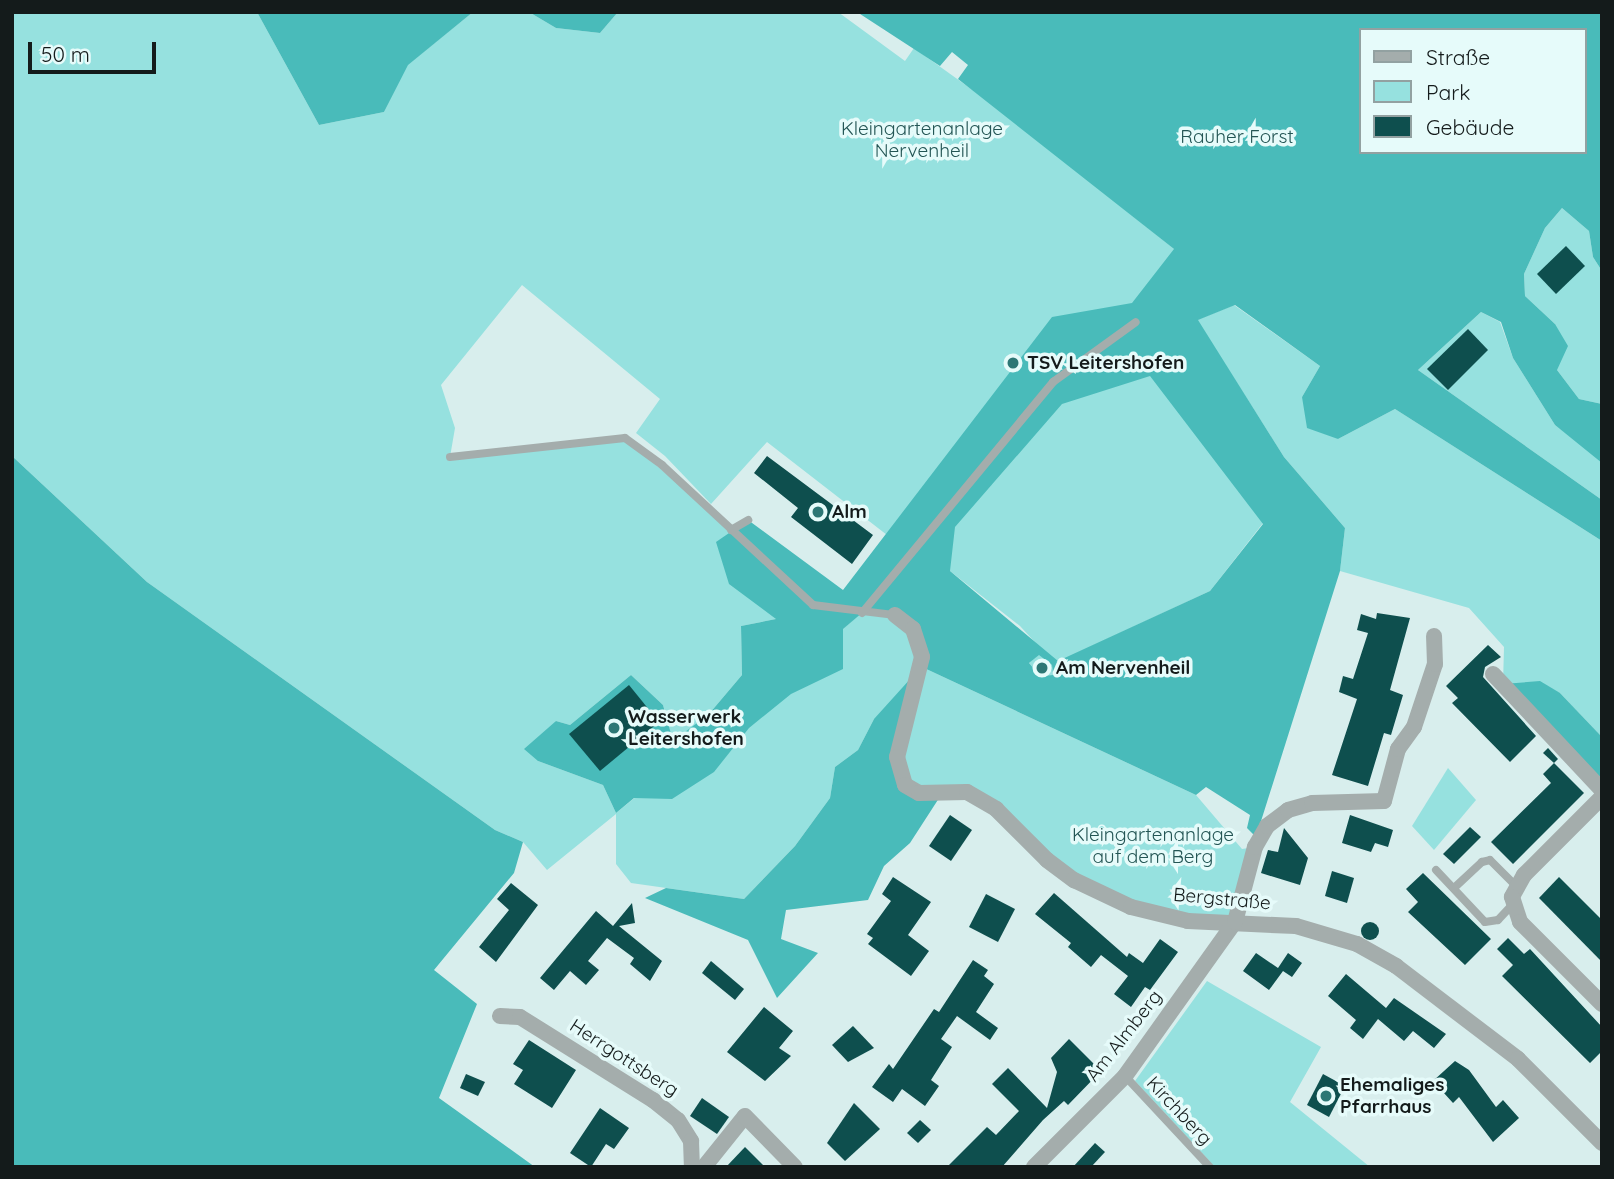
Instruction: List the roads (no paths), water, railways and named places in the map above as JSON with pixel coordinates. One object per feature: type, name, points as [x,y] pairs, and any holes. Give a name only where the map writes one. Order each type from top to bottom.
[{"type":"street","name":"Bergstraße","points":[[895,615],[913,629],[922,657],[897,757],[905,785],[919,793],[967,792],[996,809],[1046,860],[1074,880],[1131,907],[1188,921],[1236,922],[1336,935],[1395,966],[1518,1059],[1602,1143]]},
{"type":"street","points":[[1236,922],[1255,847],[1267,826],[1288,810],[1312,803],[1384,802],[1398,749],[1414,727],[1435,664],[1434,636]]},
{"type":"street","points":[[1493,674],[1602,790]]},
{"type":"street","points":[[1602,797],[1546,852],[1518,888],[1513,905],[1520,922],[1602,1004]]},
{"type":"street","name":"Am Almberg","points":[[1034,1167],[1125,1076],[1236,922]]},
{"type":"street","name":"Herrgottsberg","points":[[500,1017],[520,1017],[653,1100],[678,1120],[691,1141],[691,1167]]},
{"type":"street","points":[[704,1167],[745,1116],[795,1167]]},
{"type":"lane","points":[[862,613],[1052,382],[1136,322]]},
{"type":"lane","points":[[450,457],[625,438],[660,464],[813,605],[895,615]]},
{"type":"lane","points":[[731,530],[748,520]]},
{"type":"lane","points":[[1454,888],[1482,862],[1490,860],[1518,888]]},
{"type":"lane","points":[[1436,870],[1485,922],[1498,920],[1513,905]]},
{"type":"lane","name":"Kirchberg","points":[[1125,1076],[1210,1167]]},
{"type":"place","name":"TSV Leitershofen","points":[[1013,363]]},
{"type":"place","name":"Alm","points":[[818,512]]},
{"type":"place","name":"Am Nervenheil","points":[[1042,668]]},
{"type":"place","name":"Wasserwerk Leitershofen","points":[[614,728]]},
{"type":"place","name":"Ehemaliges Pfarrhaus","points":[[1326,1096]]},
{"type":"park label","name":"Rauher Forst","points":[[1237,137]]},
{"type":"park label","name":"Kleingartenanlage Nervenheil","points":[[922,140]]},
{"type":"park label","name":"Kleingartenanlage auf dem Berg","points":[[1153,846]]}]
